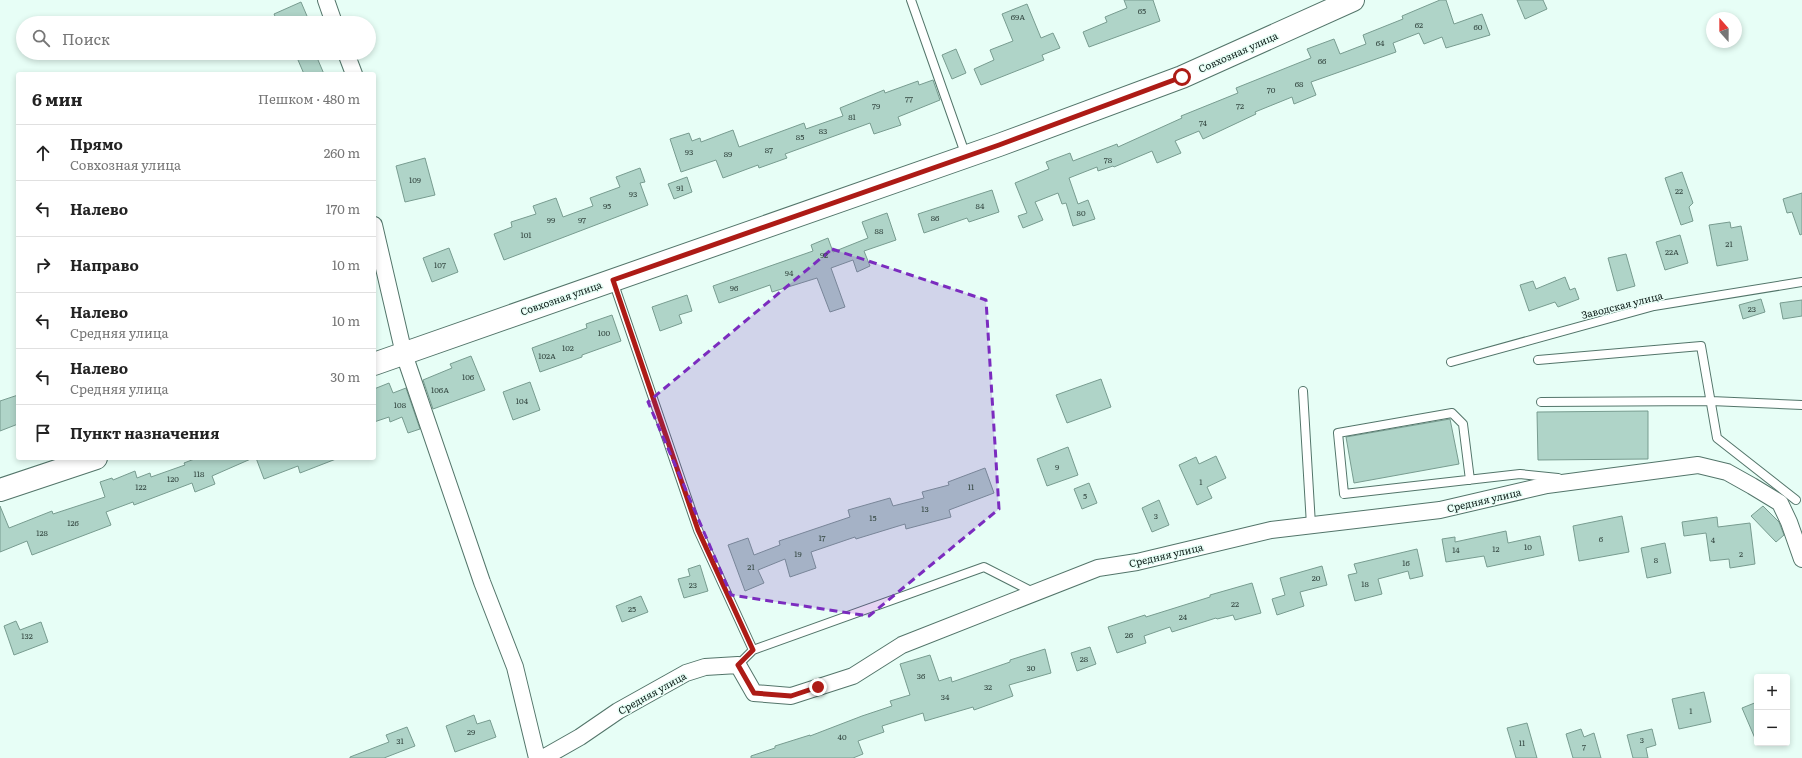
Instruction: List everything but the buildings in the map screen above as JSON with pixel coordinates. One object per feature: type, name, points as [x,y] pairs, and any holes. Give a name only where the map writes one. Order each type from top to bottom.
[{"type":"street","points":[[326,0],[332,16]]},
{"type":"street","name":"Совхозная улица","points":[[376,363],[966,156],[1182,77],[1353,0]]},
{"type":"street","points":[[349,60],[353,72]]},
{"type":"street","points":[[376,234],[404,354],[482,582],[515,667],[537,758]]},
{"type":"street","points":[[0,490],[90,460]]},
{"type":"street","name":"Средняя улица","points":[[543,758],[580,737],[618,711],[686,673],[705,668],[738,665],[754,693],[791,696],[853,676],[902,645],[1098,568],[1137,562],[1271,530],[1440,510],[1547,485],[1698,466],[1726,472],[1752,486],[1780,504]]},
{"type":"street","points":[[1780,504],[1789,522],[1802,558]]},
{"type":"lane","points":[[911,0],[966,156]]},
{"type":"lane","points":[[613,280],[698,530],[753,650]]},
{"type":"lane","name":"Заводская улица","points":[[1450,362],[1654,306],[1802,282]]},
{"type":"lane","points":[[1538,360],[1701,346],[1717,438],[1799,499]]},
{"type":"lane","points":[[1303,391],[1311,525]]},
{"type":"lane","points":[[1541,402],[1711,401],[1802,406]]},
{"type":"lane","points":[[1470,480],[1463,424],[1452,413],[1338,433],[1344,494],[1470,480],[1520,474],[1582,480]]},
{"type":"lane","points":[[1780,504],[1799,499]]},
{"type":"lane","points":[[738,665],[753,650],[984,567],[1034,593]]},
{"type":"highlighted area","points":[[832,249],[986,300],[999,509],[869,616],[731,595],[648,402]]},
{"type":"route","points":[[818,687],[791,696],[754,693],[738,665],[753,650],[698,530],[613,280],[999,145],[1182,77]]}]
